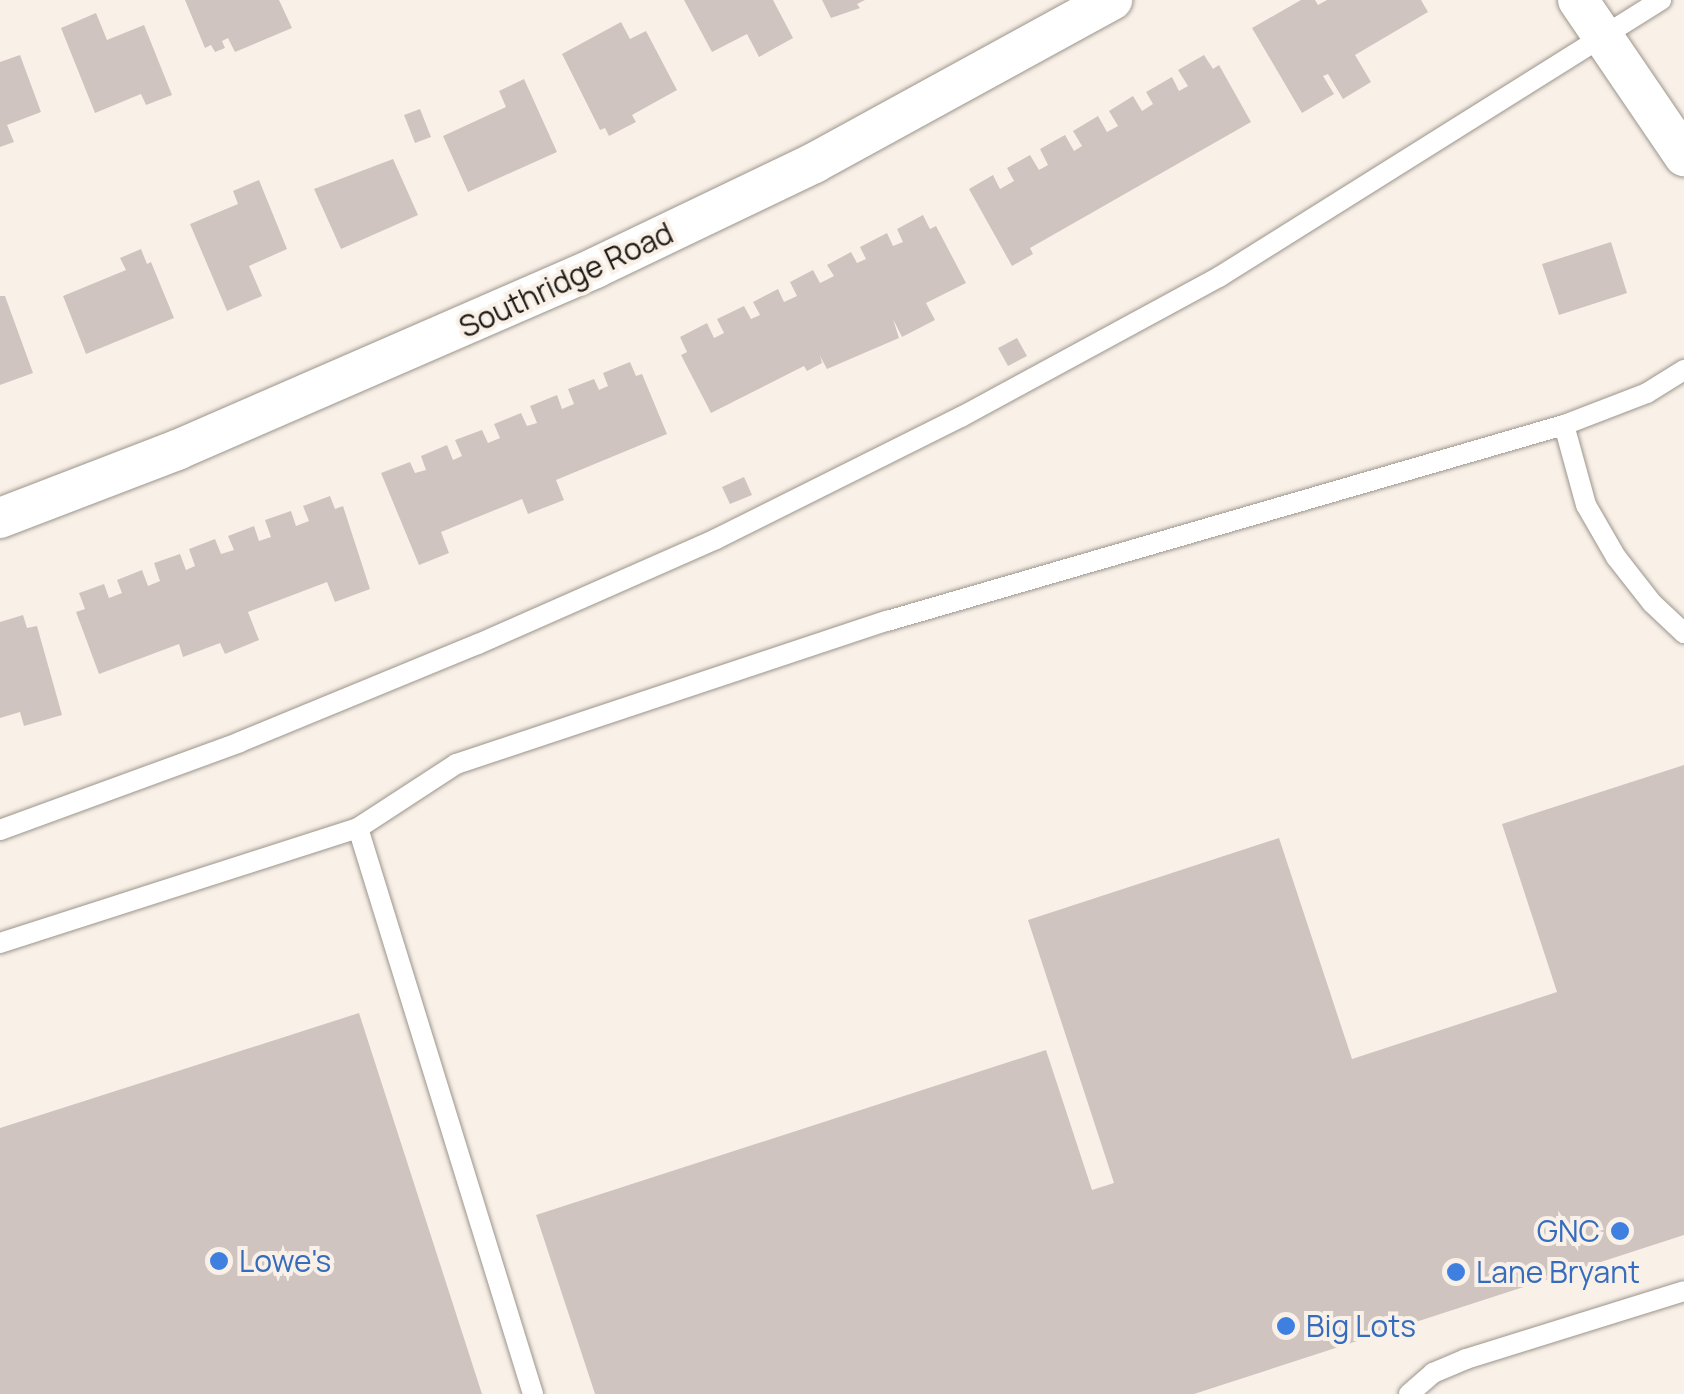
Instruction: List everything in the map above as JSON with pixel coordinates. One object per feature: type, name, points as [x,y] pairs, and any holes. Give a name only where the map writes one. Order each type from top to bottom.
[{"type":"street","name":"Southridge Road","points":[[0,518],[213,435],[596,268],[814,163],[1112,0]]},
{"type":"street","points":[[1578,0],[1684,156]]},
{"type":"lane","points":[[0,830],[258,734],[733,530],[961,417],[1219,277],[1661,0]]},
{"type":"lane","points":[[0,943],[358,828],[456,764],[887,621],[1564,425],[1647,393],[1684,370]]},
{"type":"lane","points":[[1564,425],[1586,505],[1616,556],[1652,603],[1684,632]]},
{"type":"lane","points":[[358,828],[533,1394]]},
{"type":"lane","points":[[1408,1394],[1433,1373],[1466,1360],[1684,1291]]},
{"type":"building","points":[[185,0],[279,0],[292,28],[235,52],[228,38],[222,41],[225,48],[215,52],[211,45],[205,48]]},
{"type":"building","points":[[684,0],[773,0],[793,38],[759,57],[747,34],[712,52]]},
{"type":"building","points":[[822,0],[865,0],[857,4],[860,8],[831,18]]},
{"type":"building","points":[[1301,0],[1315,0],[1318,5],[1327,0],[1421,0],[1428,12],[1355,55],[1371,82],[1343,99],[1328,74],[1323,76],[1334,94],[1302,113],[1252,28]]},
{"type":"building","points":[[96,13],[107,40],[144,25],[172,95],[146,105],[141,94],[95,113],[61,28]]},
{"type":"building","points":[[621,22],[630,39],[646,31],[677,90],[632,115],[636,122],[609,136],[605,128],[600,130],[562,54]]},
{"type":"building","points":[[20,55],[41,112],[7,125],[14,142],[0,147],[0,62]]},
{"type":"building","points":[[1204,55],[1213,69],[1219,65],[1251,122],[1030,248],[1033,254],[1012,266],[969,189],[993,175],[1000,189],[1014,181],[1007,168],[1030,155],[1039,170],[1048,165],[1040,149],[1065,135],[1074,151],[1082,146],[1073,131],[1098,116],[1107,132],[1118,126],[1109,111],[1133,96],[1142,111],[1153,104],[1146,92],[1172,77],[1179,91],[1188,86],[1178,70]]},
{"type":"building","points":[[524,79],[557,152],[468,192],[443,136],[506,107],[499,91]]},
{"type":"building","points":[[420,109],[431,137],[415,143],[404,115]]},
{"type":"building","points":[[393,159],[418,215],[341,249],[314,189]]},
{"type":"building","points":[[259,180],[287,249],[249,266],[262,296],[227,311],[190,224],[238,204],[233,191]]},
{"type":"building","points":[[923,215],[930,229],[936,226],[966,283],[926,303],[935,320],[902,337],[893,319],[899,338],[827,369],[820,356],[822,363],[807,371],[804,366],[711,413],[681,355],[687,352],[680,337],[707,323],[714,338],[724,333],[717,319],[744,306],[751,319],[760,315],[753,302],[778,289],[784,302],[797,296],[790,282],[813,270],[820,283],[834,276],[827,265],[851,252],[857,263],[866,259],[860,247],[887,233],[893,246],[903,242],[897,229]]},
{"type":"building","points":[[1611,242],[1627,293],[1559,315],[1542,264]]},
{"type":"building","points":[[141,249],[147,264],[151,262],[174,318],[86,354],[63,296],[126,270],[120,258]]},
{"type":"building","points":[[0,296],[5,296],[33,373],[0,385]]},
{"type":"building","points":[[1017,338],[1027,356],[1008,366],[998,348]]},
{"type":"building","points":[[630,362],[636,376],[642,374],[667,434],[556,480],[564,500],[528,514],[522,499],[441,532],[449,553],[419,565],[381,473],[410,462],[415,473],[426,470],[421,456],[447,445],[453,460],[462,456],[455,440],[482,430],[488,443],[500,438],[494,424],[521,413],[527,426],[537,423],[530,406],[557,395],[562,409],[574,404],[568,389],[594,379],[599,390],[608,386],[603,373]]},
{"type":"building","points":[[744,477],[752,495],[730,504],[722,487]]},
{"type":"building","points":[[330,496],[335,509],[343,506],[370,589],[335,602],[327,582],[248,612],[259,640],[225,654],[220,643],[183,657],[179,644],[99,674],[76,612],[85,609],[79,593],[104,584],[109,598],[122,593],[117,580],[142,570],[148,586],[160,581],[154,563],[180,554],[186,570],[195,566],[189,549],[215,539],[221,554],[234,550],[228,536],[254,526],[259,541],[271,537],[265,520],[291,511],[296,526],[309,521],[303,506]]},
{"type":"building","points":[[23,615],[27,628],[37,626],[62,715],[24,726],[20,712],[0,718],[0,622]]},
{"type":"building","points":[[1684,765],[1684,1235],[1194,1394],[595,1394],[536,1215],[1046,1050],[1092,1190],[1114,1183],[1028,920],[1279,838],[1352,1059],[1557,992],[1502,824]]},
{"type":"building","name":"Lowe's","points":[[359,1013],[482,1394],[0,1394],[0,1128]]},
{"type":"place","name":"GNC","points":[[1620,1231]]},
{"type":"place","name":"Lowe's","points":[[219,1261]]},
{"type":"place","name":"Lane Bryant","points":[[1456,1272]]},
{"type":"place","name":"Big Lots","points":[[1286,1326]]}]
